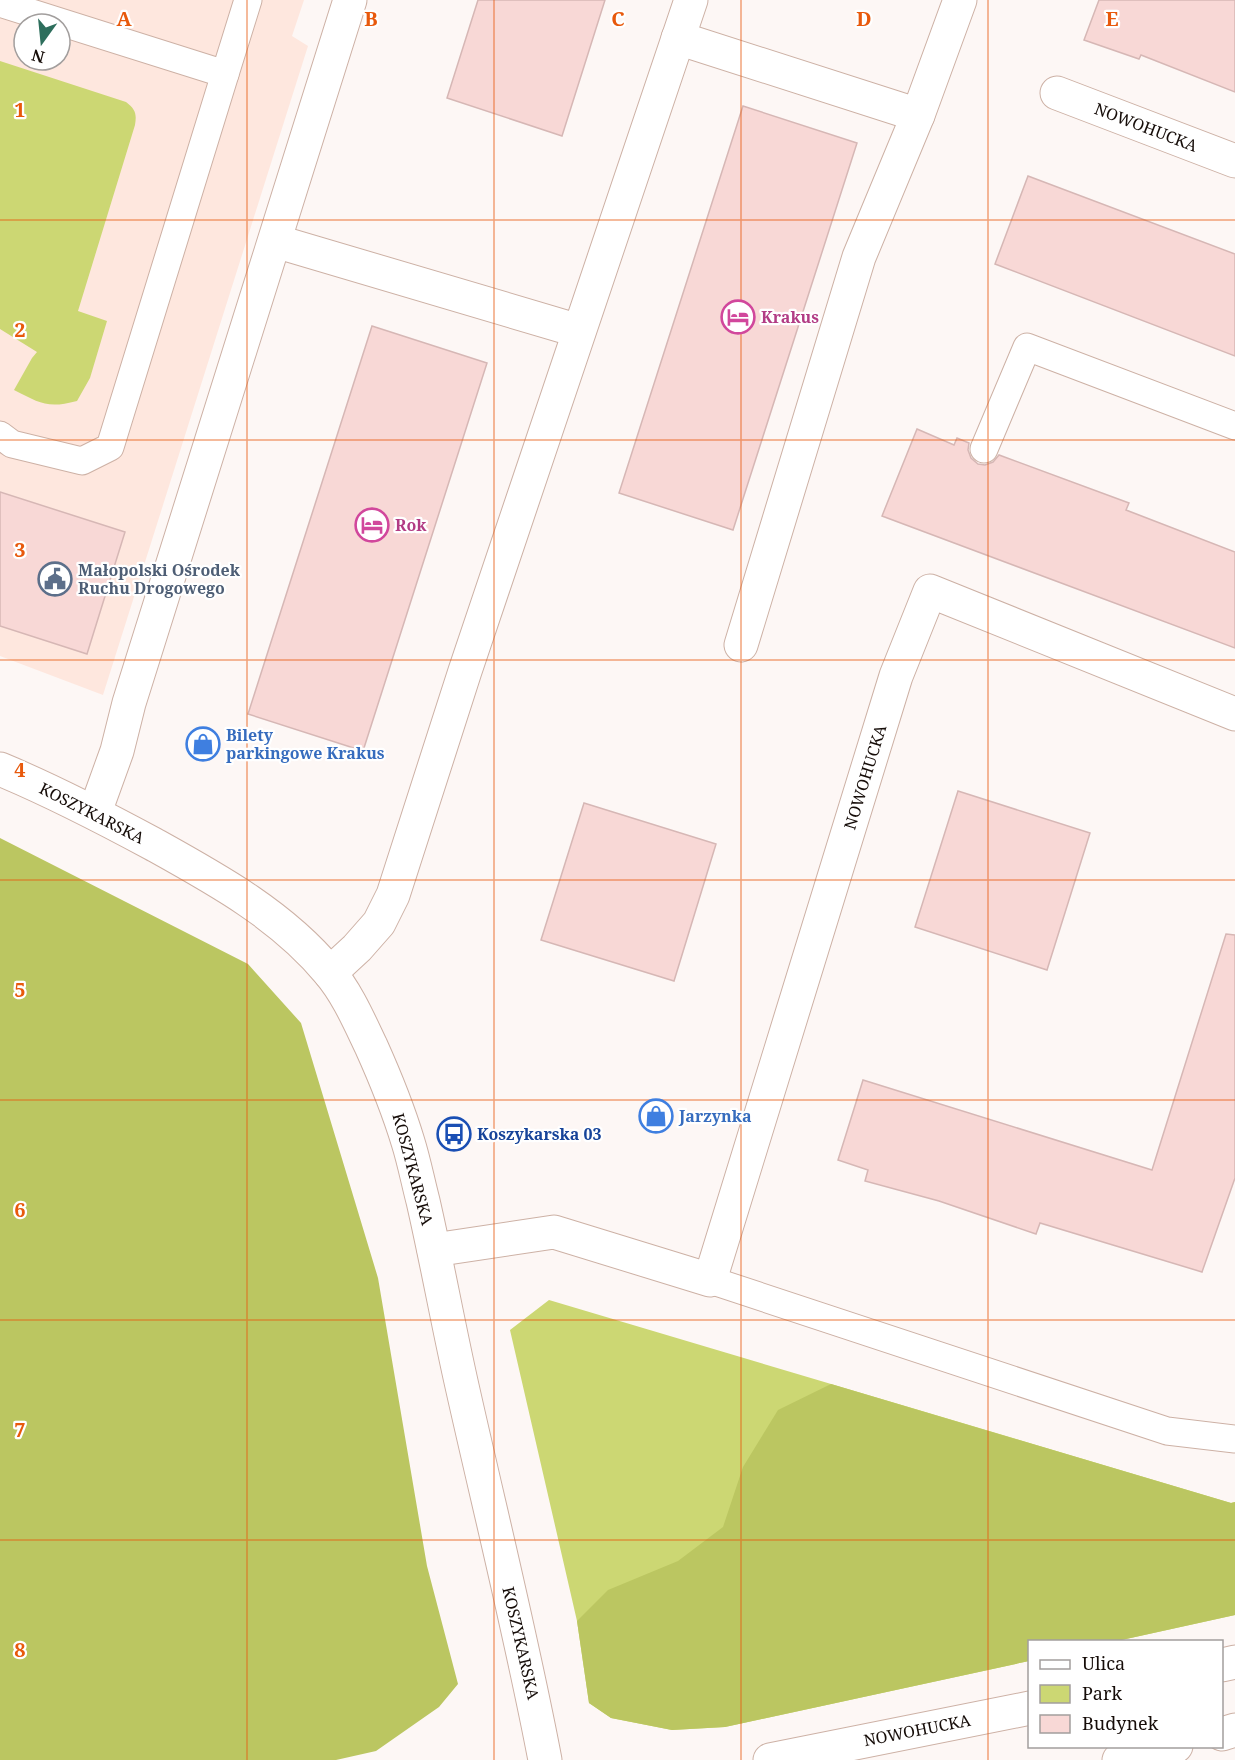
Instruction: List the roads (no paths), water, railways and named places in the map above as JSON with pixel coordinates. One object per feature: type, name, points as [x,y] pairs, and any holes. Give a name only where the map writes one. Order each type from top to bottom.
[{"type":"street","points":[[94,812],[117,751],[129,703],[350,0]]},
{"type":"street","points":[[330,973],[379,923],[393,895],[468,660],[691,0]]},
{"type":"street","points":[[741,645],[859,257],[918,116],[960,0]]},
{"type":"street","points":[[678,38],[918,116]]},
{"type":"street","name":"NOWOHUCKA","points":[[1057,93],[1235,161]]},
{"type":"street","points":[[275,241],[579,331]]},
{"type":"street","name":"NOWOHUCKA","points":[[710,1280],[896,676],[930,591],[1235,714]]},
{"type":"street","name":"KOSZYKARSKA","points":[[0,769],[94,812],[247,899],[290,931],[330,973],[355,1011],[388,1083],[409,1145],[530,1679],[545,1760]]},
{"type":"street","points":[[434,1250],[554,1232],[710,1280]]},
{"type":"street","name":"NOWOHUCKA","points":[[770,1760],[1028,1708]]},
{"type":"street","points":[[1119,1760],[1168,1748]]},
{"type":"lane","points":[[0,435],[12,444],[82,461],[110,447],[248,0]]},
{"type":"lane","points":[[0,3],[225,74]]},
{"type":"lane","points":[[984,449],[1027,347],[1235,426]]},
{"type":"lane","points":[[710,1280],[1167,1431],[1235,1439]]},
{"type":"place","name":"Krakus","points":[[738,317]]},
{"type":"place","name":"Rok","points":[[372,525]]},
{"type":"place","name":"Małopolski Ośrodek Ruchu Drogowego","points":[[55,579]]},
{"type":"place","name":"Bilety parkingowe Krakus","points":[[203,744]]},
{"type":"place","name":"Jarzynka","points":[[656,1116]]},
{"type":"place","name":"Koszykarska 03","points":[[454,1134]]}]
